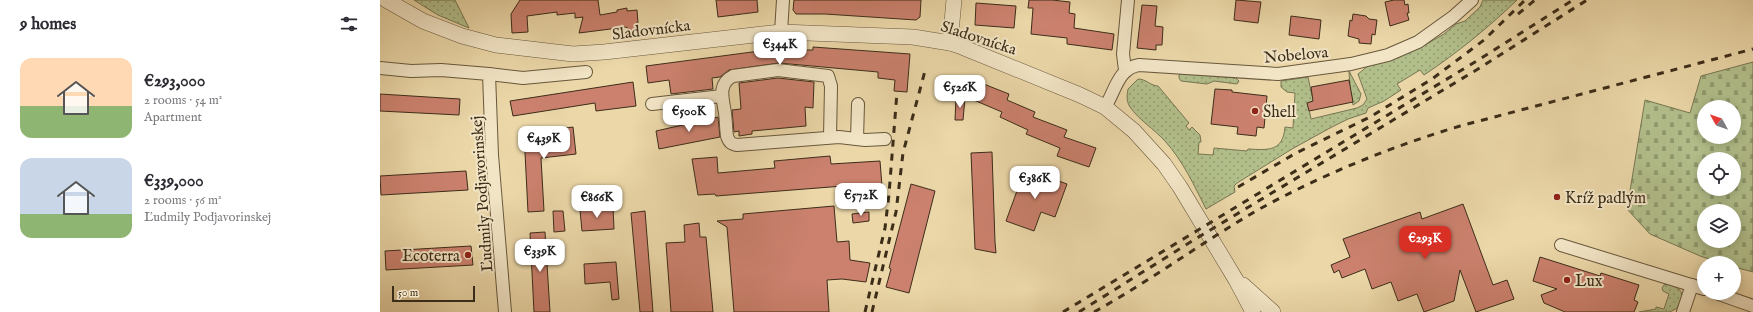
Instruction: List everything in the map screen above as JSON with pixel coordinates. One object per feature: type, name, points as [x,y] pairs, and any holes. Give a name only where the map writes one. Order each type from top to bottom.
[{"type":"street","name":"Sladovnícka","points":[[386,0],[424,21],[462,36],[496,45],[567,54],[604,52],[781,32],[906,36],[950,43],[1080,95],[1105,107],[1134,131],[1164,164],[1197,214],[1253,312]]},
{"type":"street","points":[[781,32],[783,0]]},
{"type":"street","points":[[950,43],[954,0]]},
{"type":"street","points":[[1105,107],[1125,70],[1123,54],[1128,0]]},
{"type":"street","name":"Nobelova","points":[[1125,70],[1132,66],[1139,65],[1278,74],[1351,64],[1388,56],[1418,42],[1453,17],[1472,0]]},
{"type":"street","points":[[380,68],[411,71],[441,70],[523,78],[586,72]]},
{"type":"street","points":[[830,138],[831,86],[828,76],[824,74],[778,70],[733,76],[727,79],[724,83],[722,96],[727,136],[728,141],[732,144],[830,138],[885,139]]},
{"type":"street","name":"Ľudmily Podjavorinskej","points":[[489,74],[492,155],[506,312]]},
{"type":"street","points":[[652,104],[722,96]]},
{"type":"street","points":[[857,139],[858,104]]},
{"type":"street","points":[[1561,245],[1697,287]]},
{"type":"street","name":"Sladovnícka","points":[[1236,280],[1261,312]]},
{"type":"street","points":[[1236,280],[1246,312]]},
{"type":"street","points":[[1236,280],[1273,312]]},
{"type":"street","points":[[1683,312],[1692,285]]},
{"type":"street","points":[[1736,300],[1753,306]]},
{"type":"green space","points":[[414,0],[455,0],[469,28],[438,15]]},
{"type":"green space","points":[[1483,0],[1517,0],[1472,40],[1424,75],[1420,70],[1397,84],[1401,90],[1384,101],[1368,108],[1366,113],[1348,119],[1292,149],[1237,183],[1234,186],[1235,192],[1206,209],[1188,174],[1177,157],[1161,137],[1137,116],[1128,102],[1128,89],[1138,79],[1158,86],[1189,123],[1186,126],[1189,130],[1192,127],[1200,135],[1201,142],[1199,142],[1198,154],[1213,155],[1214,148],[1247,151],[1248,149],[1262,150],[1273,148],[1281,141],[1284,135],[1285,127],[1293,128],[1295,93],[1287,92],[1281,87],[1281,81],[1308,77],[1312,96],[1350,89],[1349,71],[1361,94],[1359,101],[1353,105],[1351,93],[1308,103],[1311,119],[1357,108],[1363,105],[1367,99],[1358,74],[1368,66],[1390,60],[1425,45],[1444,34],[1456,24],[1465,21],[1480,7]]},
{"type":"green space","points":[[1753,62],[1753,272],[1741,269],[1741,256],[1700,256],[1650,234],[1627,209],[1645,100],[1690,113],[1701,76]]},
{"type":"green space","points":[[1183,73],[1236,78],[1239,81],[1237,84],[1214,81],[1207,84],[1181,81],[1179,75]]},
{"type":"green space","points":[[1667,284],[1680,290],[1682,296],[1679,310],[1677,308],[1670,312],[1639,312],[1656,309],[1656,307],[1664,309],[1669,294],[1663,291],[1662,288]]},
{"type":"building","points":[[520,0],[598,0],[600,15],[617,12],[617,10],[627,8],[627,11],[637,10],[637,29],[631,30],[626,27],[579,33],[583,17],[575,18],[575,13],[557,15],[557,12],[527,16],[528,32],[512,33],[511,14]]},
{"type":"building","points":[[716,0],[757,0],[758,12],[718,17]]},
{"type":"building","points":[[794,0],[921,0],[920,17],[916,20],[825,14],[796,14],[793,10]]},
{"type":"building","points":[[1029,0],[1070,2],[1069,13],[1075,14],[1074,28],[1114,34],[1112,50],[1067,44],[1067,38],[1031,34],[1033,8],[1028,8]]},
{"type":"building","points":[[1236,0],[1261,2],[1258,23],[1234,20]]},
{"type":"building","points":[[1404,0],[1405,5],[1408,4],[1409,13],[1407,13],[1409,20],[1390,26],[1385,2]]},
{"type":"building","points":[[976,3],[1016,6],[1014,28],[975,25]]},
{"type":"building","points":[[1142,5],[1157,6],[1155,26],[1163,27],[1162,45],[1156,45],[1156,50],[1137,48]]},
{"type":"building","points":[[1353,14],[1366,16],[1369,19],[1377,20],[1375,35],[1372,34],[1371,44],[1359,43],[1359,39],[1348,36],[1350,20],[1352,21]]},
{"type":"building","points":[[1291,16],[1321,20],[1319,39],[1289,35]]},
{"type":"building","points":[[813,47],[910,54],[907,92],[894,91],[895,80],[878,78],[878,72],[779,63],[729,70],[720,77],[712,78],[713,89],[671,94],[669,80],[648,83],[646,66],[775,49],[790,48],[790,50],[813,50]]},
{"type":"building","points":[[778,78],[814,82],[813,108],[805,107],[806,126],[752,131],[752,134],[739,136],[739,131],[734,132],[732,110],[741,109],[739,83]]},
{"type":"building","points":[[1349,80],[1353,102],[1309,111],[1307,103],[1313,101],[1311,87]]},
{"type":"building","points":[[976,81],[1009,94],[1007,100],[1035,112],[1033,117],[1067,130],[1064,137],[1096,148],[1089,167],[1057,156],[1060,148],[1026,134],[1028,130],[1000,117],[1002,112],[969,98]]},
{"type":"building","points":[[633,82],[636,106],[596,111],[595,103],[513,116],[510,101]]},
{"type":"building","points":[[1215,89],[1232,90],[1232,92],[1267,96],[1264,128],[1257,127],[1256,136],[1237,134],[1238,127],[1211,124]]},
{"type":"building","points":[[380,94],[460,99],[459,115],[380,111]]},
{"type":"building","points":[[956,98],[965,98],[963,120],[955,120]]},
{"type":"building","points":[[718,117],[720,137],[659,149],[656,131]]},
{"type":"building","points":[[573,127],[576,154],[541,158],[544,211],[528,212],[524,133],[552,132],[552,130]]},
{"type":"building","points":[[992,152],[996,253],[975,249],[971,153]]},
{"type":"building","points":[[830,156],[831,164],[880,161],[882,186],[856,189],[856,185],[716,196],[715,194],[698,195],[692,159],[717,157],[718,173],[775,168],[774,161]]},
{"type":"building","points":[[1025,169],[1067,184],[1055,217],[1041,212],[1034,231],[1006,221]]},
{"type":"building","points":[[466,171],[468,190],[381,195],[380,176]]},
{"type":"building","points":[[911,184],[935,191],[909,293],[886,287],[891,269],[889,268]]},
{"type":"building","points":[[1463,204],[1493,285],[1507,280],[1514,299],[1476,312],[1460,270],[1454,301],[1424,312],[1417,294],[1398,301],[1391,282],[1372,289],[1365,269],[1342,278],[1339,270],[1334,273],[1331,265],[1350,257],[1343,239],[1420,212],[1422,219]]},
{"type":"building","points":[[834,206],[837,242],[849,241],[850,260],[870,263],[866,282],[842,279],[827,280],[829,312],[734,312],[727,227],[717,221],[743,219],[743,214]]},
{"type":"building","points":[[613,208],[614,229],[582,231],[580,210]]},
{"type":"building","points":[[553,211],[563,211],[565,231],[554,232]]},
{"type":"building","points":[[645,211],[653,312],[640,312],[631,213]]},
{"type":"building","points":[[869,212],[869,221],[853,223],[852,214]]},
{"type":"building","points":[[699,223],[700,237],[706,237],[713,312],[671,312],[666,243],[685,242],[684,225]]},
{"type":"building","points":[[545,232],[550,312],[534,312],[530,233]]},
{"type":"building","points":[[471,246],[473,265],[386,270],[385,251]]},
{"type":"building","points":[[1540,257],[1600,276],[1601,273],[1639,285],[1634,300],[1638,302],[1634,312],[1565,312],[1544,303],[1541,295],[1557,289],[1533,281]]},
{"type":"building","points":[[616,262],[619,299],[612,300],[610,282],[585,284],[584,264]]},
{"type":"railway","points":[[1238,187],[1296,153],[1370,117],[1432,79],[1484,40],[1525,0]]},
{"type":"railway","points":[[1518,14],[1535,0]]},
{"type":"railway","points":[[1063,312],[1475,62],[1573,0]]},
{"type":"railway","points":[[1079,312],[1197,238],[1478,69],[1587,0]]},
{"type":"railway","points":[[1094,312],[1135,288],[1256,211],[1305,185],[1356,163],[1408,143],[1460,126],[1753,49]]},
{"type":"railway","points":[[872,312],[896,212],[903,153],[926,67]]},
{"type":"railway","points":[[865,312],[885,228],[897,92]]},
{"type":"place","name":"Shell","points":[[1255,111]]},
{"type":"place","name":"Kríž padlým","points":[[1557,197]]},
{"type":"place","name":"Ecoterra","points":[[468,255]]},
{"type":"place","name":"Lux","points":[[1567,280]]}]
